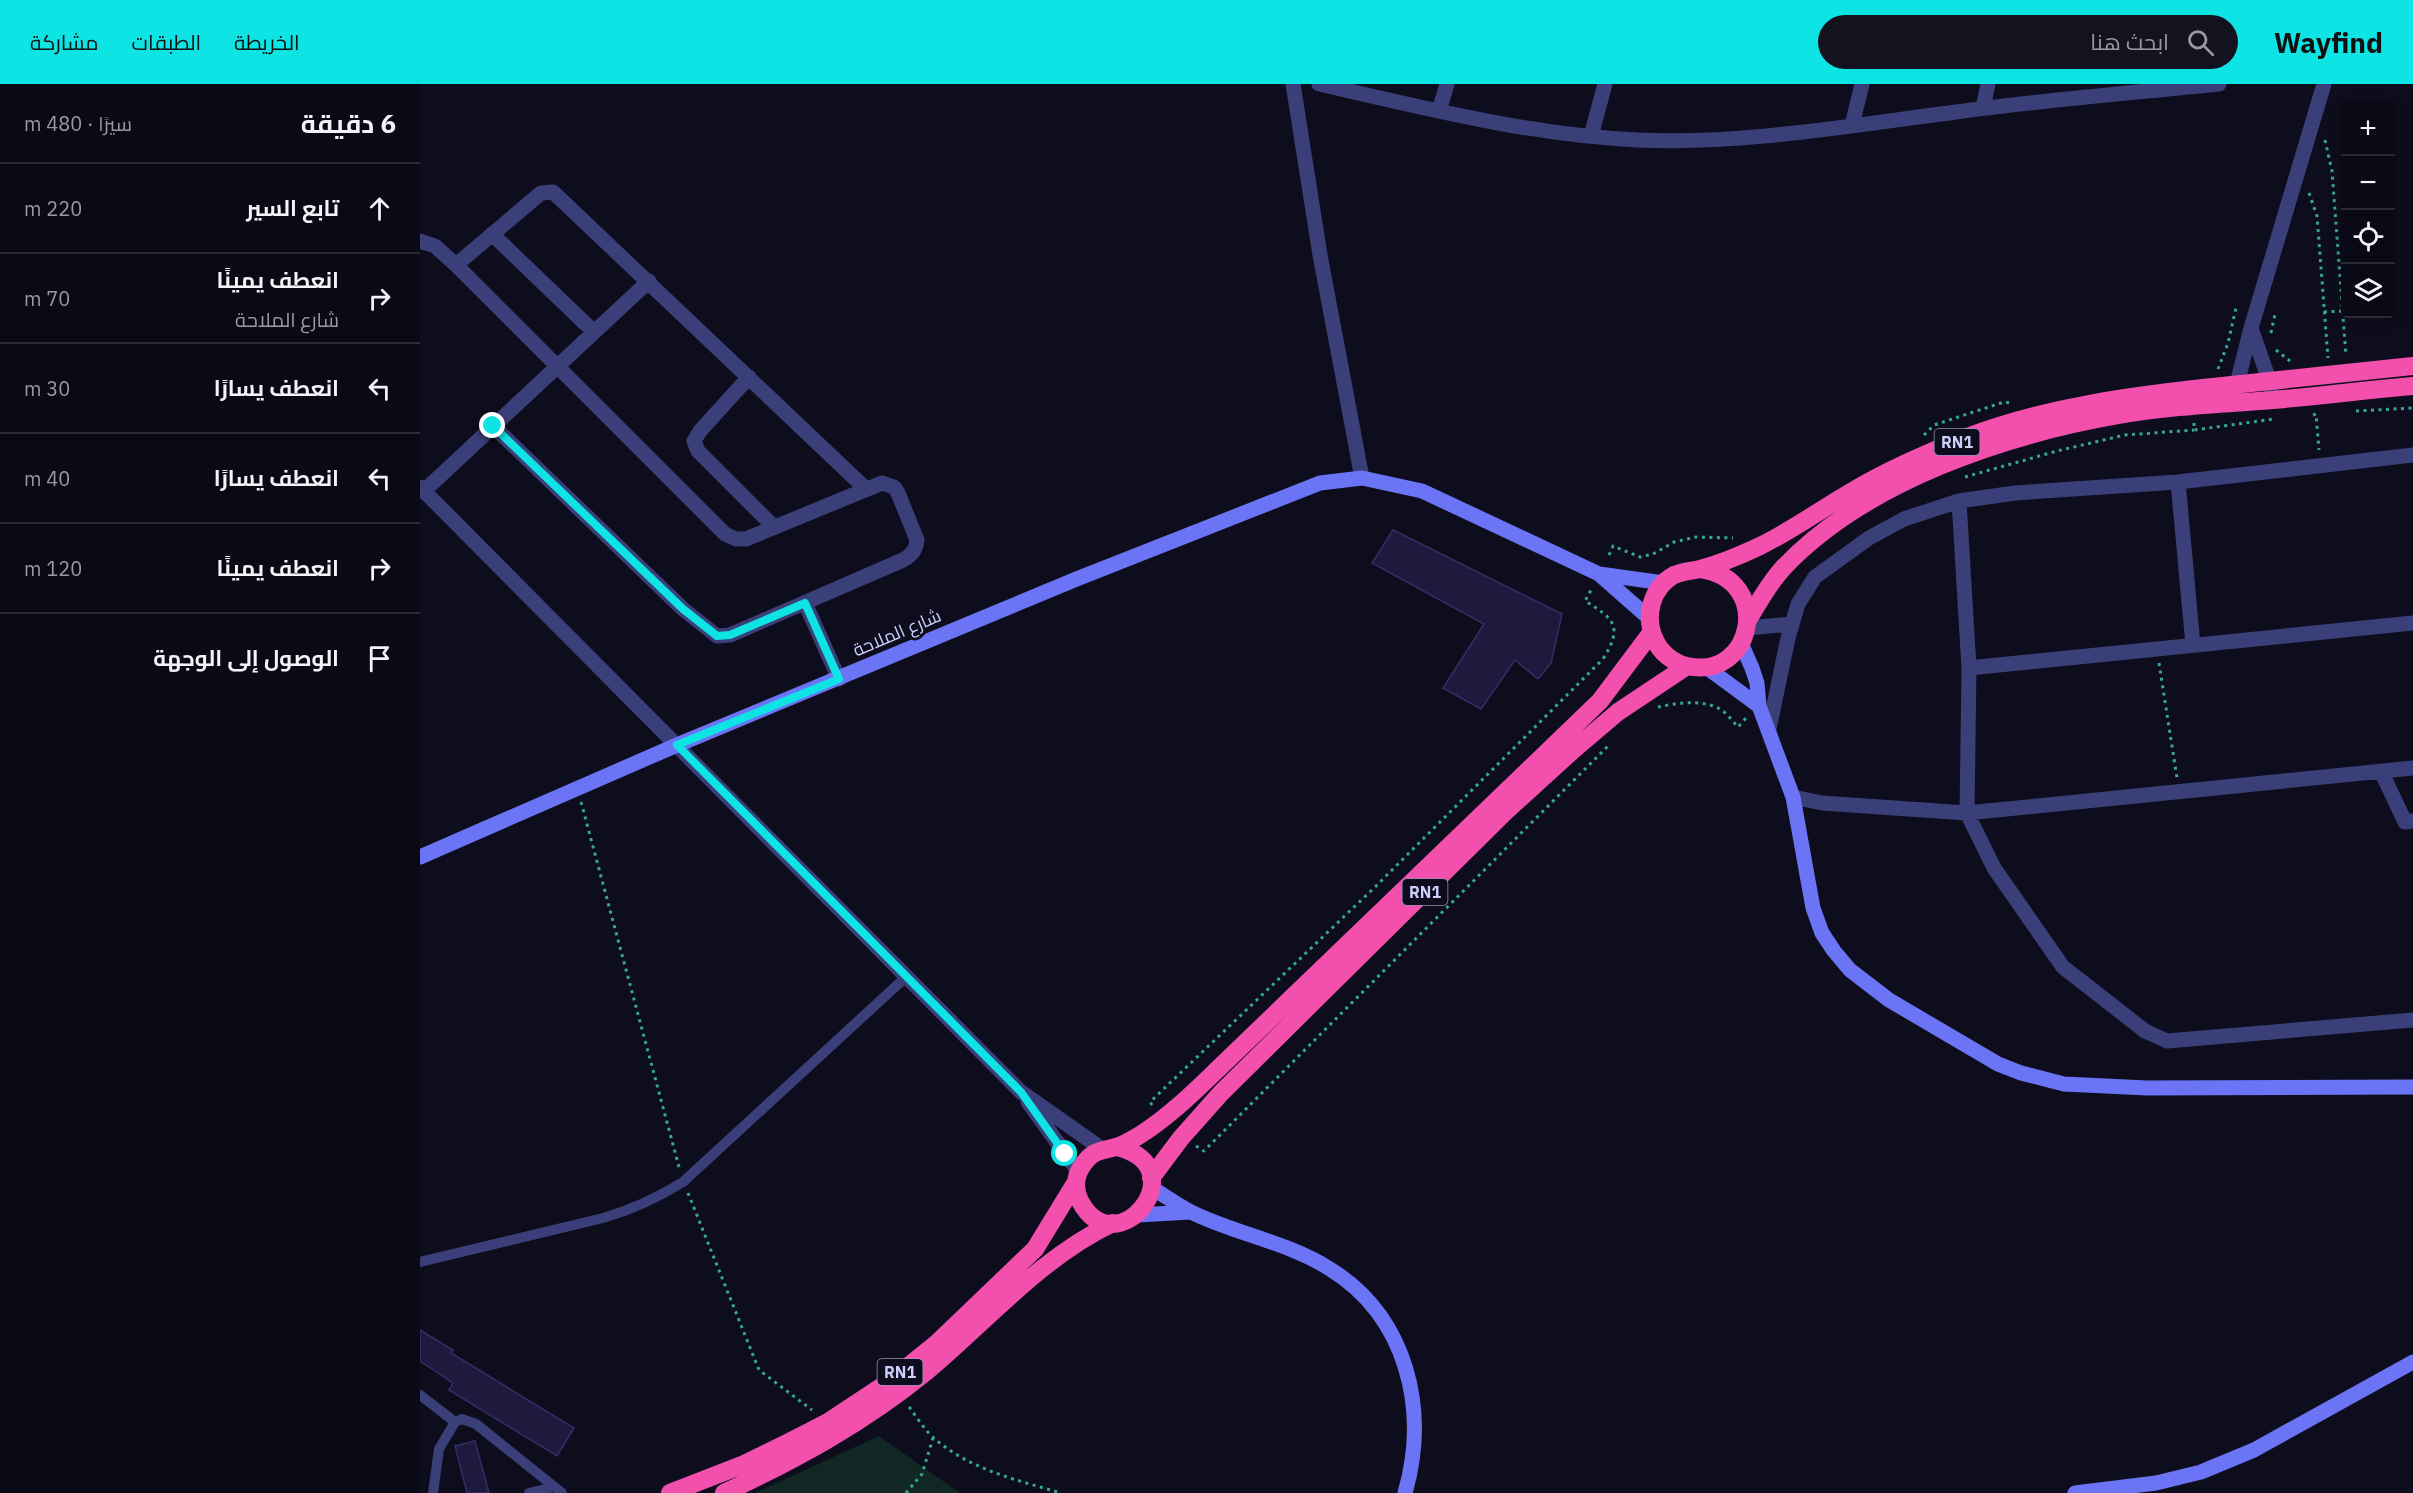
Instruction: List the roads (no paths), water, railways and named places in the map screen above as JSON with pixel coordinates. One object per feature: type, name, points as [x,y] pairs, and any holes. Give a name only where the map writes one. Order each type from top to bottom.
[{"type":"highway","name":"RN1","points":[[1706,667],[1726,659],[1783,568],[1844,518],[1905,483],[1961,458],[2018,439],[2119,415],[2238,393],[2269,380],[2413,366]]},
{"type":"highway","name":"RN1","points":[[670,1493],[742,1465],[828,1422],[890,1381],[937,1343],[1022,1262],[1046,1234],[1088,1157],[1140,1135],[1162,1119],[1228,1060],[1600,702],[1650,626],[1651,606],[1664,583],[1674,575],[1687,570],[1700,569],[1764,544],[1858,487],[1924,455],[2012,422],[2127,397],[2238,393],[2273,400],[2413,386]]},
{"type":"highway","points":[[1700,569],[1721,574],[1738,588],[1747,609],[1745,630]]},
{"type":"highway","points":[[1650,626],[1665,654],[1675,662],[1687,666],[1706,667]]},
{"type":"highway","name":"RN1","points":[[724,1493],[794,1460],[869,1415],[955,1347],[1048,1262],[1085,1236],[1113,1223],[1130,1220],[1137,1215],[1147,1203],[1152,1183],[1181,1138],[1221,1093],[1505,812],[1602,724],[1687,666]]},
{"type":"highway","points":[[1109,1148],[1128,1150],[1139,1156],[1147,1166],[1152,1183]]},
{"type":"highway","points":[[1077,1177],[1078,1197],[1086,1211],[1098,1220],[1113,1223]]},
{"type":"street","points":[[1293,84],[1320,255],[1362,478]]},
{"type":"street","points":[[1319,84],[1356,88],[1439,111],[1591,136],[1640,140],[1726,138],[1983,108],[2219,84]]},
{"type":"street","points":[[1439,111],[1447,84]]},
{"type":"street","points":[[1591,136],[1605,84]]},
{"type":"street","points":[[1852,125],[1862,84]]},
{"type":"street","points":[[1983,108],[1988,84]]},
{"type":"street","points":[[2238,393],[2251,328],[2324,84]]},
{"type":"street","points":[[456,265],[537,196],[549,191],[557,195],[866,489]]},
{"type":"street","points":[[492,234],[594,332]]},
{"type":"street","points":[[420,241],[435,246],[456,265],[725,534],[741,539],[882,483],[894,487],[898,493],[917,540],[914,552],[903,560],[730,635],[717,636],[683,609],[493,426]]},
{"type":"street","points":[[649,281],[422,489],[1021,1092],[1077,1177]]},
{"type":"street","points":[[2251,328],[2269,380],[2273,400]]},
{"type":"street","points":[[749,377],[700,431],[694,441],[698,451],[774,527]]},
{"type":"street","points":[[1769,729],[1798,604],[1815,577],[1869,538],[1904,519],[1959,501],[2015,493],[2178,482],[2413,455]]},
{"type":"street","name":"شارع الملاحة","points":[[420,857],[677,745],[1086,575],[1320,483],[1362,478],[1422,491],[1599,574]]},
{"type":"street","points":[[2178,482],[2193,645]]},
{"type":"street","points":[[1959,501],[1969,668],[1967,813],[1994,868],[2063,967],[2145,1031],[2167,1041],[2413,1020]]},
{"type":"street","points":[[1599,574],[1664,583]]},
{"type":"street","points":[[1599,574],[1650,626]]},
{"type":"street","points":[[805,603],[839,679]]},
{"type":"street","points":[[1969,668],[2413,623]]},
{"type":"street","points":[[1792,624],[1745,630],[1757,683],[1759,706],[1793,797],[1813,908],[1822,933],[1850,970],[1868,986],[1998,1064],[2043,1079],[2091,1086],[2147,1088],[2413,1087]]},
{"type":"street","points":[[1706,667],[1759,706]]},
{"type":"street","points":[[1793,797],[1822,803],[1967,813],[2413,768]]},
{"type":"street","points":[[2381,771],[2404,822],[2413,821]]},
{"type":"street","points":[[1021,1092],[1109,1148]]},
{"type":"street","points":[[1152,1183],[1191,1212],[1328,1267],[1348,1281],[1384,1321],[1397,1342],[1406,1364],[1415,1418],[1411,1468],[1405,1493]]},
{"type":"street","points":[[1137,1215],[1191,1212]]},
{"type":"street","points":[[2075,1493],[2168,1480],[2201,1472],[2254,1450],[2413,1362]]},
{"type":"lane","points":[[420,1262],[575,1226],[627,1211],[647,1203],[683,1182],[908,976]]},
{"type":"lane","points":[[420,1395],[455,1422]]},
{"type":"lane","points":[[433,1493],[439,1449],[455,1422],[462,1419],[476,1424],[558,1490]]},
{"type":"lane","points":[[529,1493],[558,1490]]}]
